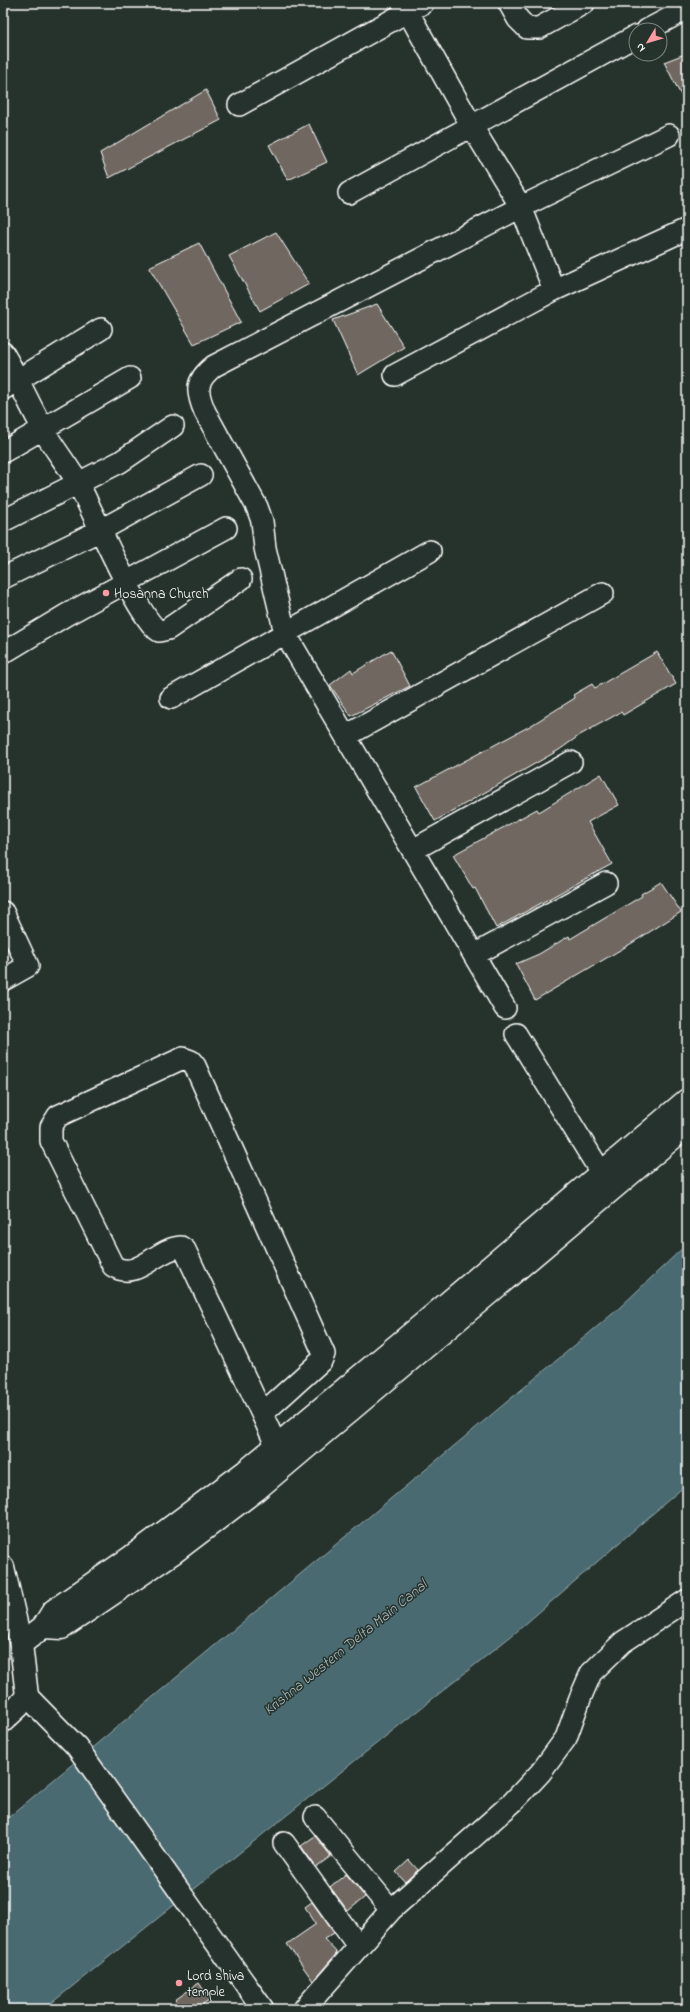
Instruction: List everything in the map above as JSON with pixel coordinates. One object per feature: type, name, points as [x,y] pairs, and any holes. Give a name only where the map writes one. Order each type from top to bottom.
[{"type":"main road","points":[[43,1627],[62,1628],[173,1553],[256,1490],[344,1403],[606,1180],[687,1100]]},
{"type":"main road","points":[[606,1180],[687,1126]]},
{"type":"main road","points":[[20,1644],[43,1627],[53,1611],[131,1557],[240,1475],[276,1445],[344,1403]]},
{"type":"main road","points":[[3,1721],[27,1696],[20,1644],[9,1624],[5,1579]]},
{"type":"street","points":[[509,3],[518,19],[527,28],[539,28],[584,3]]},
{"type":"street","points":[[239,106],[411,6],[471,125],[521,207],[554,290]]},
{"type":"street","points":[[662,22],[687,8]]},
{"type":"street","points":[[349,193],[628,40]]},
{"type":"street","points":[[505,1008],[285,633],[265,548],[262,521],[203,406],[198,389],[200,380],[205,373],[214,366],[521,207],[669,136]]},
{"type":"street","points":[[395,375],[554,290],[687,229]]},
{"type":"street","points":[[11,385],[101,329]]},
{"type":"street","points":[[3,353],[11,385],[78,483],[126,582],[151,625],[159,631],[168,629],[241,578]]},
{"type":"street","points":[[3,452],[130,378]]},
{"type":"street","points":[[3,521],[120,462],[173,426]]},
{"type":"street","points":[[3,578],[101,530],[200,475]]},
{"type":"street","points":[[4,650],[226,528]]},
{"type":"street","points":[[171,698],[430,551]]},
{"type":"street","points":[[346,736],[603,593]]},
{"type":"street","points":[[413,850],[571,762]]},
{"type":"street","points":[[474,955],[606,883]]},
{"type":"street","points":[[3,912],[28,966],[3,980]]},
{"type":"street","points":[[516,1034],[606,1180]]},
{"type":"street","points":[[262,1414],[321,1361],[324,1354],[195,1066],[191,1061],[183,1058],[58,1116],[51,1127],[51,1141],[113,1266],[125,1271],[133,1270],[172,1249],[181,1247],[185,1250],[276,1445]]},
{"type":"street","points":[[304,2009],[391,1910],[513,1802],[541,1772],[566,1738],[591,1673],[623,1642],[687,1600]]},
{"type":"street","points":[[27,1696],[77,1747],[263,2009]]},
{"type":"street","points":[[315,1816],[391,1910]]},
{"type":"street","points":[[284,1844],[358,1946]]},
{"type":"water","name":"Krishna Western Delta Main Canal","points":[[687,1244],[687,1484],[515,1633],[44,2009],[3,2009],[3,1822],[617,1310]]},
{"type":"building","points":[[687,53],[687,107],[664,62],[668,62],[668,60]]},
{"type":"building","points":[[206,90],[221,120],[109,178],[100,153]]},
{"type":"building","points":[[309,124],[327,162],[288,180],[269,145]]},
{"type":"building","points":[[276,232],[309,284],[260,311],[229,256]]},
{"type":"building","points":[[199,243],[241,322],[194,344],[149,267]]},
{"type":"building","points":[[377,304],[404,347],[358,375],[333,320]]},
{"type":"building","points":[[391,650],[410,686],[351,716],[330,685],[351,669],[353,673]]},
{"type":"building","points":[[657,652],[676,684],[623,715],[621,712],[580,735],[559,750],[435,821],[416,787],[530,726],[575,698],[573,695],[592,684],[595,688]]},
{"type":"building","points":[[601,774],[619,805],[588,822],[612,864],[496,928],[475,888],[473,889],[453,855],[537,809],[539,812]]},
{"type":"building","points":[[661,882],[681,912],[632,943],[535,1000],[516,964],[539,954],[569,936],[570,939],[642,896],[641,894]]},
{"type":"building","points":[[315,1836],[331,1856],[316,1867],[301,1846]]},
{"type":"building","points":[[409,1860],[418,1870],[405,1882],[396,1872]]},
{"type":"building","points":[[346,1874],[365,1897],[348,1911],[330,1887]]},
{"type":"building","points":[[312,1902],[334,1933],[324,1939],[337,1953],[313,1981],[287,1944],[316,1924],[305,1907]]},
{"type":"building","points":[[199,1983],[210,1999],[196,2009],[181,2009],[175,2000]]},
{"type":"place","name":"Hosanna Church","points":[[106,593]]},
{"type":"place","name":"Lord shiva temple","points":[[179,1983]]}]
